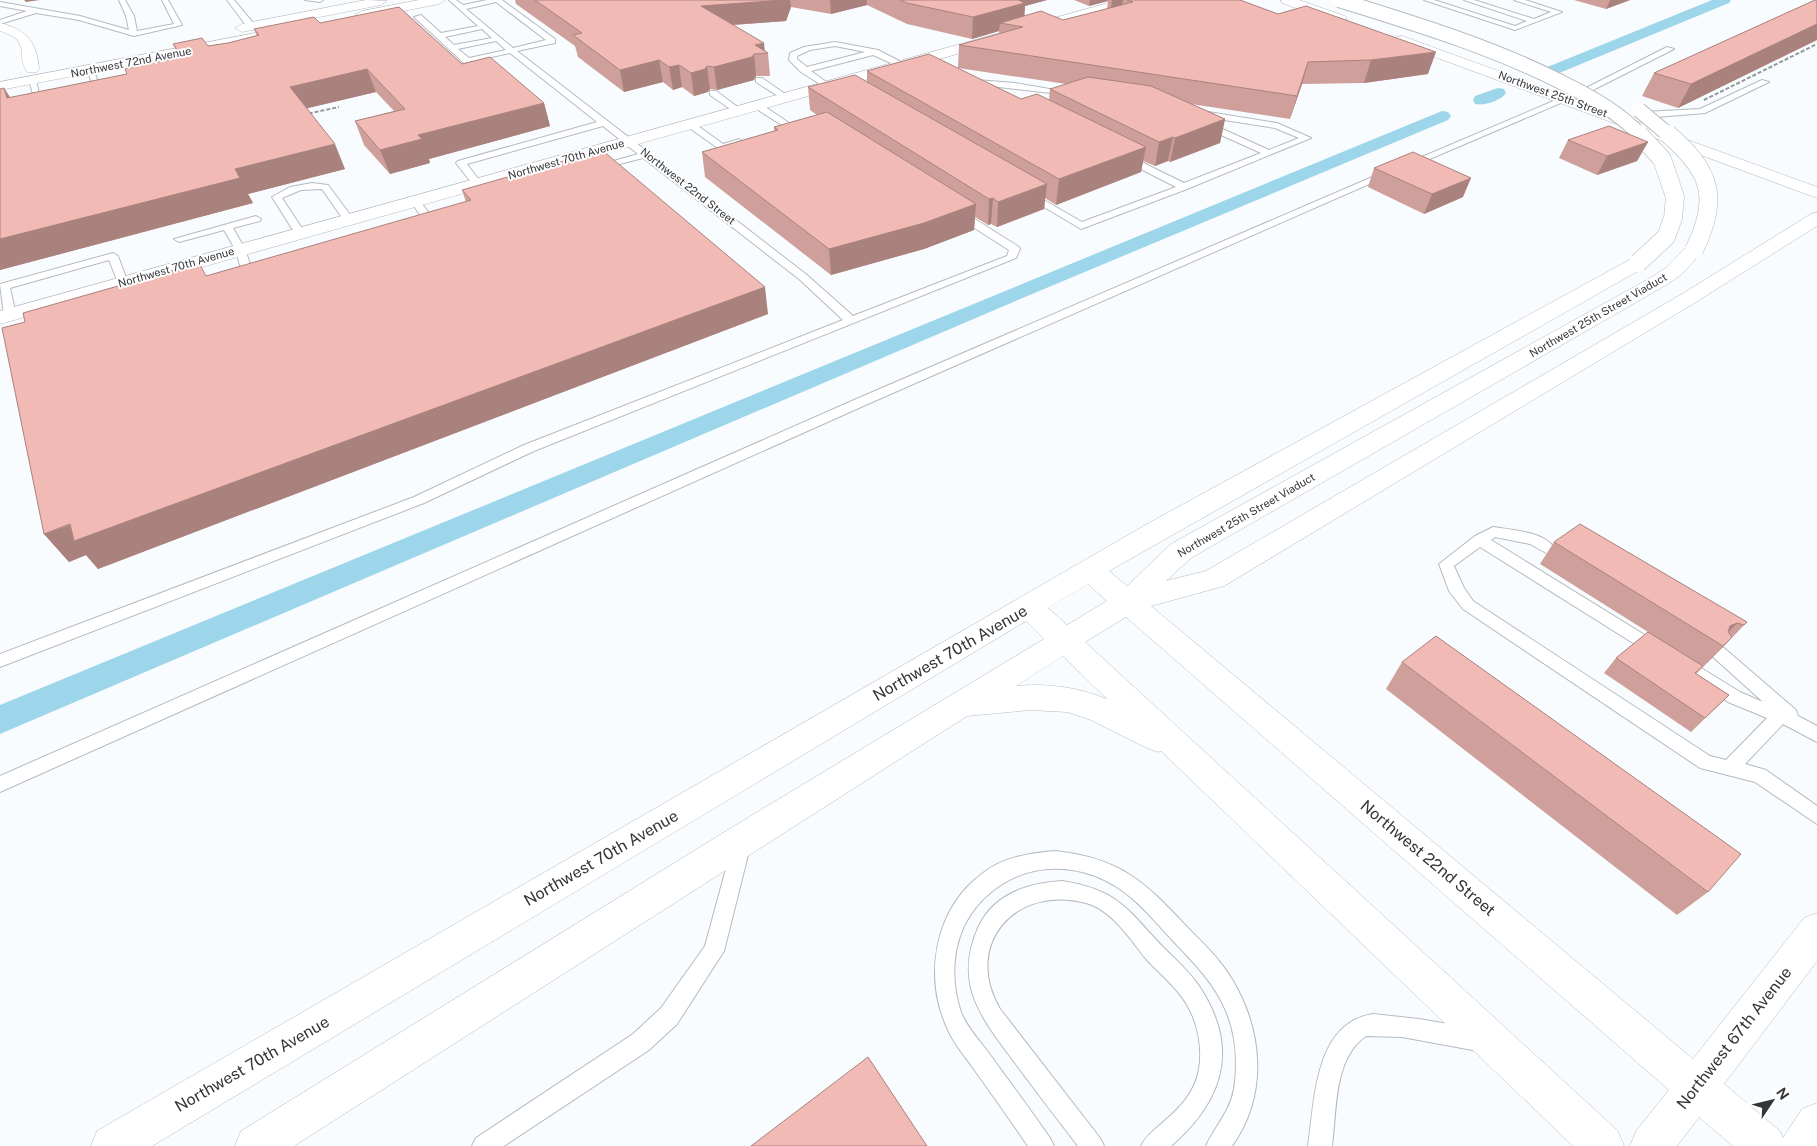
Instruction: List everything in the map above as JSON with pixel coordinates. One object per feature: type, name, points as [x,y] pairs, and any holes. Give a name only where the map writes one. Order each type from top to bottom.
[{"type":"main road","name":"Northwest 72nd Avenue","points":[[0,87],[32,75],[251,26],[385,0]]},
{"type":"main road","name":"Northwest 72nd Avenue","points":[[32,75],[162,62],[195,49],[226,49],[439,0]]},
{"type":"main road","name":"Northwest 70th Avenue","points":[[5,317],[240,249],[416,202],[787,98],[837,86],[928,58],[1043,30],[1133,0]]},
{"type":"main road","name":"Northwest 25th Street","points":[[1287,0],[1582,92],[1814,177]]},
{"type":"main road","name":"Northwest 25th Street Viaduct","points":[[1091,571],[1255,475],[1638,263],[1665,238],[1675,211],[1674,183],[1660,155],[1642,134],[1604,104],[1558,79],[1520,62],[1339,0]]},
{"type":"main road","points":[[1366,0],[1536,57],[1569,70],[1611,92]]},
{"type":"main road","name":"Northwest 25th Street","points":[[1323,10],[1346,26]]},
{"type":"main road","points":[[195,49],[251,26]]},
{"type":"main road","points":[[0,27],[20,34],[28,43],[31,49],[32,75],[0,74]]},
{"type":"main road","name":"Northwest 25th Street","points":[[1388,36],[1566,99],[1817,192]]},
{"type":"main road","points":[[1566,99],[1582,92]]},
{"type":"main road","name":"Northwest 25th Street Viaduct","points":[[1127,602],[1181,551],[1653,285],[1674,271],[1694,250],[1706,226],[1710,199],[1701,172],[1683,149],[1661,127],[1626,101]]},
{"type":"main road","points":[[256,1146],[743,839],[1127,602],[1214,579],[1672,308],[1817,218]]},
{"type":"main road","name":"Northwest 70th Avenue","points":[[112,1146],[1091,571]]},
{"type":"main road","name":"Northwest 22nd Street","points":[[1091,571],[1697,1086],[1765,1146]]},
{"type":"main road","points":[[1029,607],[1603,1146]]},
{"type":"main road","points":[[961,705],[1043,697],[1067,699],[1093,708],[1183,751]]},
{"type":"main road","name":"Northwest 67th Avenue","points":[[1651,1146],[1817,931]]},
{"type":"main road","points":[[1801,1146],[1817,1124]]},
{"type":"lane","points":[[122,0],[130,16],[134,34]]},
{"type":"lane","points":[[0,4],[80,18],[134,34],[178,24],[164,0]]},
{"type":"lane","points":[[230,0],[251,26]]},
{"type":"lane","points":[[308,0],[320,0]]},
{"type":"lane","name":"Northwest 22nd Street","points":[[452,0],[510,51],[803,276],[850,321]]},
{"type":"lane","points":[[418,17],[468,61],[552,42],[497,0],[460,8]]},
{"type":"lane","points":[[1427,0],[1515,28],[1558,12],[1517,0]]},
{"type":"lane","points":[[1467,0],[1534,21]]},
{"type":"lane","points":[[0,22],[34,10]]},
{"type":"lane","points":[[439,36],[483,27]]},
{"type":"lane","points":[[453,48],[496,39]]},
{"type":"lane","points":[[837,86],[804,70],[793,60],[793,55],[820,45],[839,43],[875,52],[903,65]]},
{"type":"lane","points":[[1582,92],[1670,50]]},
{"type":"lane","points":[[1417,56],[1433,51]]},
{"type":"lane","points":[[804,70],[875,52]]},
{"type":"lane","points":[[928,58],[944,66]]},
{"type":"lane","points":[[90,70],[102,87],[101,97],[92,99]]},
{"type":"lane","points":[[32,75],[32,98],[40,110],[48,108]]},
{"type":"lane","points":[[759,80],[787,98]]},
{"type":"lane","points":[[1002,95],[972,80],[1015,84],[1080,95]]},
{"type":"lane","points":[[1644,114],[1702,111],[1765,82]]},
{"type":"lane","points":[[713,93],[739,112]]},
{"type":"lane","points":[[0,784],[1116,289],[1566,99]]},
{"type":"lane","points":[[758,106],[795,127],[774,132]]},
{"type":"lane","points":[[1014,187],[1081,226],[1307,138],[1277,126],[1191,115],[1268,153]]},
{"type":"lane","points":[[478,184],[461,163],[605,123]]},
{"type":"lane","points":[[691,125],[722,147],[748,139]]},
{"type":"lane","points":[[1114,152],[1184,187]]},
{"type":"lane","points":[[589,171],[646,154]]},
{"type":"lane","points":[[300,233],[277,197],[293,189],[308,185],[324,186],[349,220]]},
{"type":"lane","points":[[416,202],[427,217],[456,209]]},
{"type":"lane","points":[[0,661],[419,500],[529,448],[1011,258],[1015,249],[948,206]]},
{"type":"lane","points":[[179,240],[256,219]]},
{"type":"lane","points":[[219,278],[247,270],[240,249],[227,226]]},
{"type":"lane","points":[[5,317],[4,286],[113,256],[124,283]]},
{"type":"lane","points":[[1548,549],[1534,540],[1493,532],[1446,564],[1457,591],[1468,606],[1706,763],[1760,775],[1817,816]]},
{"type":"lane","points":[[1480,540],[1734,697],[1800,724]]},
{"type":"lane","points":[[1718,652],[1800,724],[1817,735]]},
{"type":"lane","points":[[1729,768],[1780,716]]},
{"type":"lane","points":[[484,1146],[641,1042],[668,1016],[714,951],[743,839]]},
{"type":"lane","points":[[1042,1146],[956,1025],[947,1005],[943,982],[948,940],[966,901],[993,876],[1026,862],[1044,859],[1085,863],[1121,879],[1149,901],[1206,962],[1226,988],[1241,1026],[1248,1070],[1246,1090],[1235,1125],[1218,1146]]},
{"type":"lane","points":[[1092,1146],[997,1022],[988,1007],[980,985],[978,955],[983,937],[991,922],[1007,904],[1040,890],[1070,890],[1101,900],[1126,919],[1198,1004],[1209,1041],[1211,1061],[1209,1076],[1197,1104],[1153,1146]]},
{"type":"lane","points":[[1320,1146],[1332,1073],[1338,1050],[1350,1035],[1357,1030],[1365,1026],[1386,1026],[1493,1042]]},
{"type":"building","points":[[535,0],[784,0],[701,6],[764,43],[755,45],[768,53],[754,54],[752,57],[714,67],[707,66],[705,69],[691,73],[679,65],[669,67],[659,60],[620,70],[573,35],[582,33]]},
{"type":"building","points":[[900,0],[1018,0],[1025,3],[973,17]]},
{"type":"building","points":[[1127,0],[1240,0],[1278,14],[1306,6],[1436,52],[1371,60],[1308,62],[1297,96],[959,45],[1023,27],[1000,23],[1041,11],[1063,20],[1133,2]]},
{"type":"building","points":[[1817,0],[1817,24],[1691,84],[1654,73]]},
{"type":"building","points":[[399,7],[462,64],[490,57],[544,103],[418,135],[422,139],[380,150],[355,121],[405,109],[367,69],[290,87],[335,144],[235,169],[240,178],[0,239],[0,89],[4,88],[7,98],[127,74],[125,69],[182,57],[173,44],[202,38],[208,46],[228,43],[259,35],[254,29],[314,17],[320,23]]},
{"type":"building","points":[[929,54],[1021,99],[1037,94],[1146,147],[1059,179],[867,71]]},
{"type":"building","points":[[855,75],[1047,184],[998,202],[993,198],[989,199],[808,87]]},
{"type":"building","points":[[1088,77],[1151,86],[1225,119],[1159,142],[1050,89]]},
{"type":"building","points":[[827,112],[976,204],[924,223],[829,249],[702,152],[778,130],[774,127]]},
{"type":"building","points":[[1609,126],[1648,142],[1607,156],[1568,140]]},
{"type":"building","points":[[602,150],[765,287],[74,541],[70,524],[44,534],[2,328],[25,322],[23,313],[199,263],[206,276],[471,200],[462,190]]},
{"type":"building","points":[[1413,152],[1471,178],[1432,194],[1374,168]]},
{"type":"building","points":[[1580,524],[1747,622],[1744,625],[1737,623],[1730,626],[1728,632],[1732,637],[1723,646],[1554,542]]},
{"type":"building","points":[[1648,632],[1703,666],[1695,673],[1729,695],[1705,718],[1616,658]]},
{"type":"building","points":[[1436,636],[1741,854],[1708,892],[1402,662]]},
{"type":"building","points":[[868,1057],[927,1146],[751,1146]]},
{"type":"waterway","points":[[1546,73],[1724,0]]},
{"type":"waterway","points":[[1481,100],[1498,93]]},
{"type":"waterway","points":[[0,720],[1017,292],[1442,116]]},
{"type":"railway","points":[[1704,100],[1817,44]]},
{"type":"railway","points":[[297,116],[339,107]]}]
